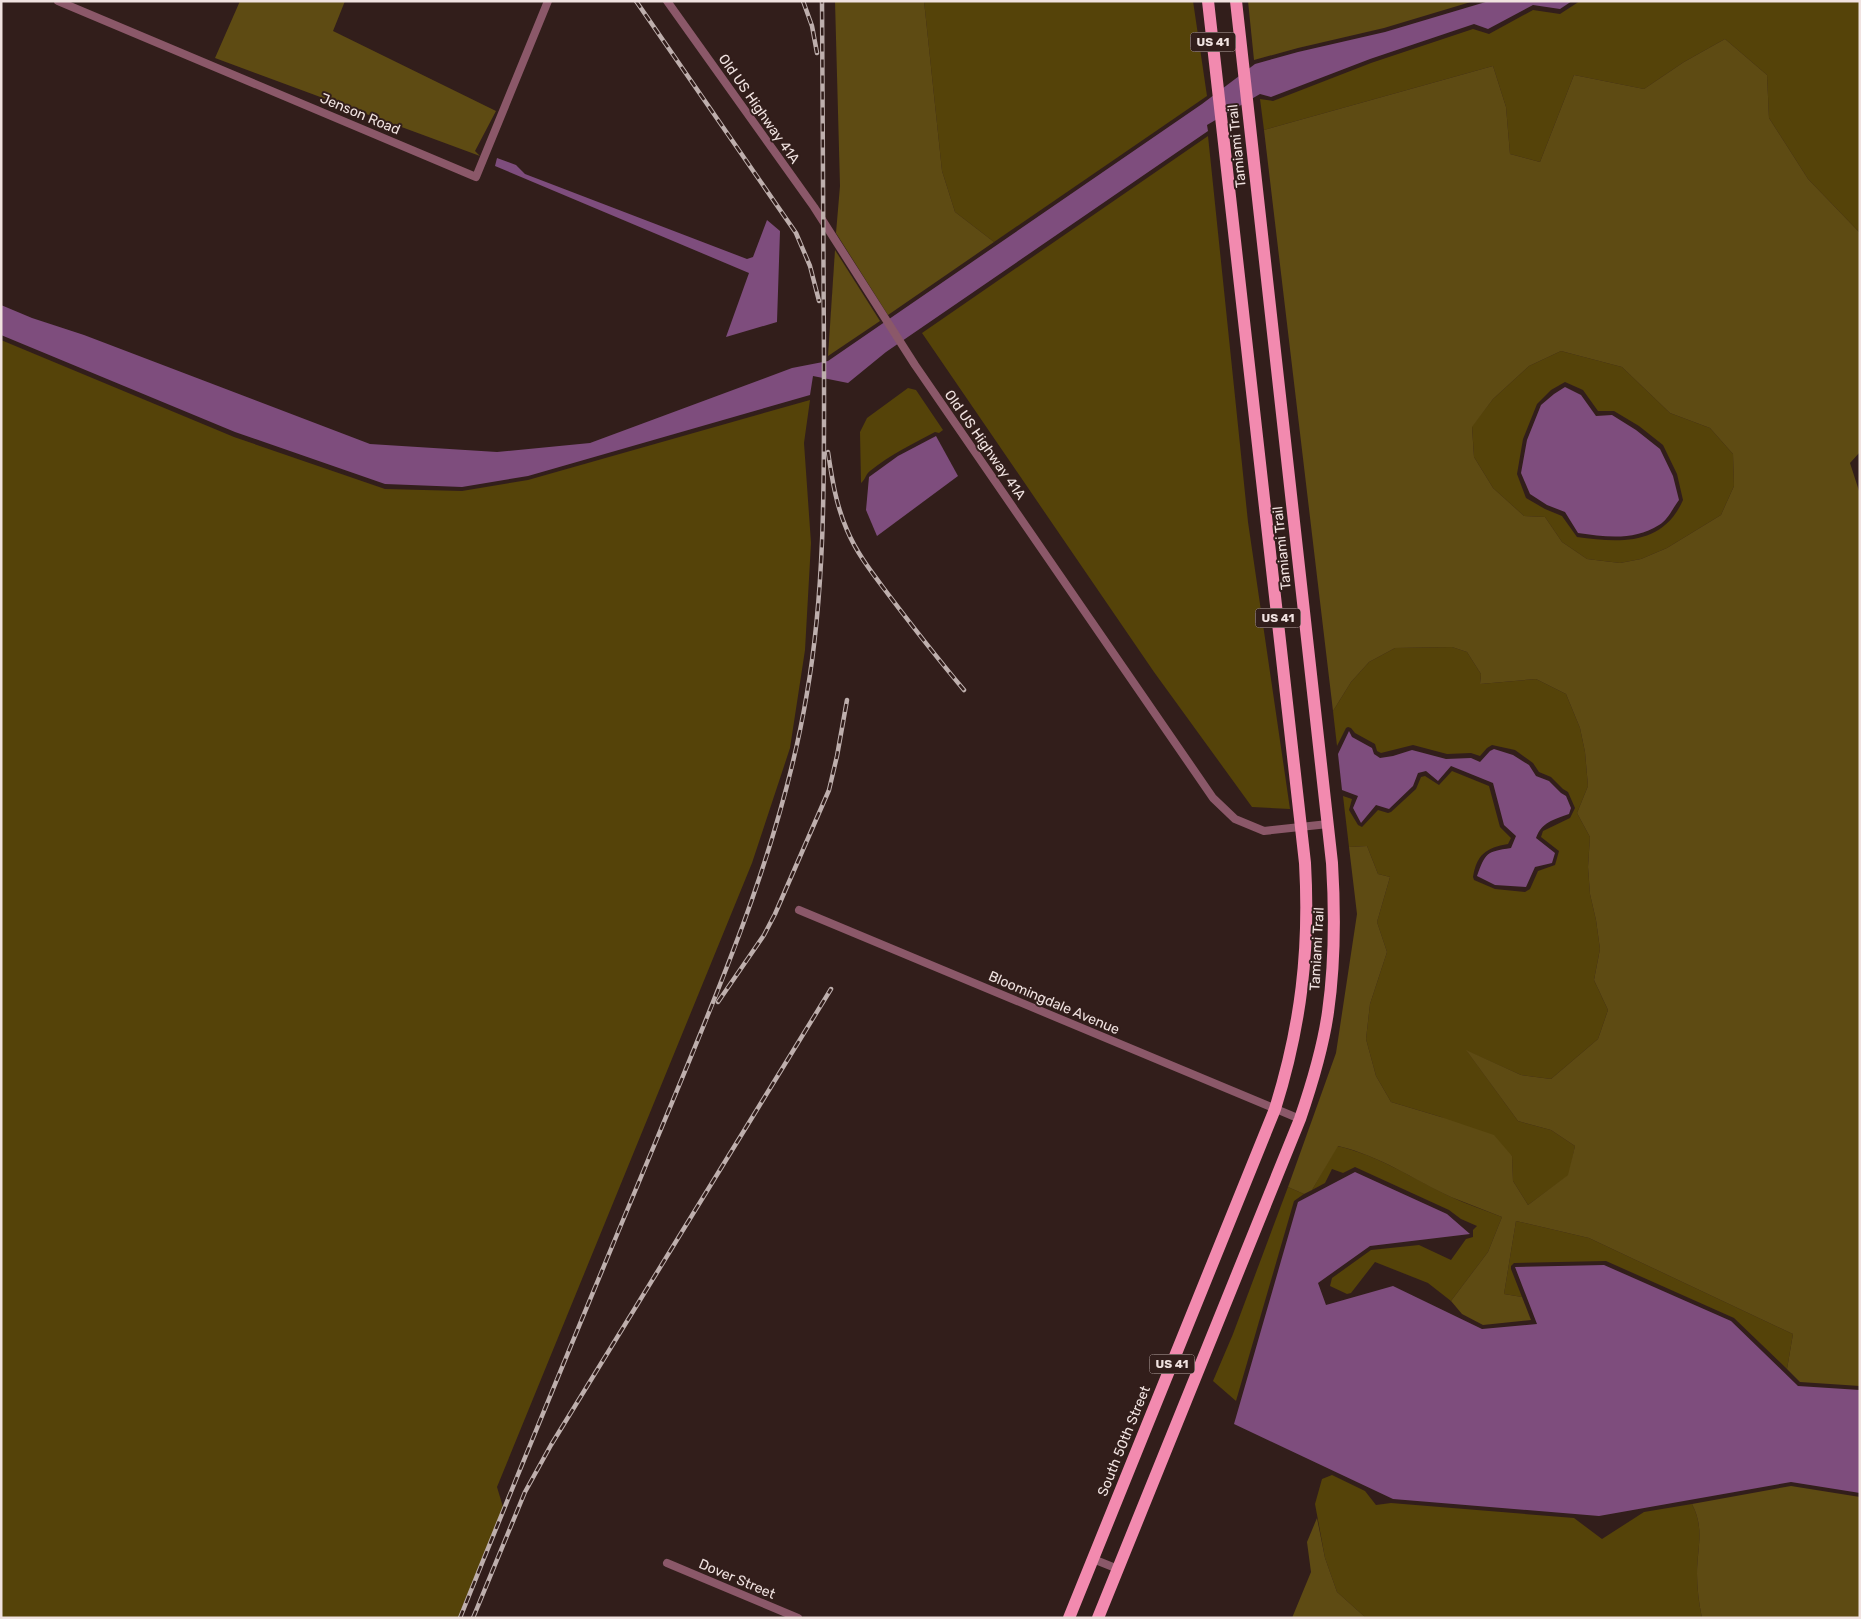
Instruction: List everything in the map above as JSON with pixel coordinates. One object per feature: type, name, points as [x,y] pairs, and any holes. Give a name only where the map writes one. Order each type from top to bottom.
[{"type":"main road","name":"Tamiami Trail","points":[[1208,1],[1301,827],[1307,898],[1305,967],[1294,1040],[1275,1109]]},
{"type":"main road","name":"Tamiami Trail","points":[[1236,1],[1328,824],[1334,898],[1334,936],[1328,1012],[1322,1046],[1300,1119]]},
{"type":"main road","name":"South 50th Street","points":[[1069,1618],[1275,1109]]},
{"type":"main road","name":"US 41","points":[[1098,1618],[1300,1119]]},
{"type":"street","name":"Jenson Road","points":[[58,1],[476,177],[548,1]]},
{"type":"street","name":"Old US Highway 41A","points":[[667,1],[814,207],[883,317],[1213,798],[1235,819],[1264,831],[1328,824]]},
{"type":"street","name":"Bloomingdale Avenue","points":[[799,910],[1300,1119]]},
{"type":"street","points":[[1093,1559],[1118,1570]]},
{"type":"street","name":"Dover Street","points":[[667,1563],[798,1618]]},
{"type":"shaded area","points":[[240,1],[345,1],[333,31],[496,111],[475,151],[480,156],[215,58]]},
{"type":"shaded area","points":[[835,1],[924,1],[942,171],[955,212],[994,242],[888,315],[836,233],[840,186]]},
{"type":"shaded area","points":[[924,1],[1193,1],[1207,96],[994,242],[955,212],[942,171]]},
{"type":"shaded area","points":[[1248,1],[1474,1],[1384,28],[1254,60]]},
{"type":"shaded area","points":[[1489,1],[1572,1],[1560,9],[1533,5],[1488,29],[1474,24],[1370,59],[1271,97],[1260,94],[1207,125],[1208,131],[886,352],[848,383],[813,376],[810,395],[528,476],[462,487],[385,484],[235,432],[1,335],[1,305],[370,444],[497,452],[590,443],[792,368],[828,361],[1202,104],[1255,64],[1385,32]]},
{"type":"shaded area","points":[[1580,1],[1860,1],[1860,233],[1808,179],[1769,118],[1767,75],[1725,39],[1684,62],[1644,89],[1574,75],[1540,162],[1510,154],[1506,107],[1493,66],[1264,130],[1260,99],[1273,101],[1371,63],[1473,29],[1489,34],[1533,10],[1560,14]]},
{"type":"shaded area","points":[[1725,39],[1767,75],[1769,118],[1808,179],[1860,233],[1860,452],[1850,463],[1860,494],[1860,1386],[1800,1382],[1787,1369],[1793,1334],[1589,1238],[1516,1221],[1504,1294],[1522,1297],[1531,1320],[1483,1325],[1462,1314],[1451,1301],[1488,1252],[1502,1217],[1451,1197],[1396,1168],[1354,1150],[1338,1146],[1312,1190],[1304,1194],[1288,1187],[1336,1053],[1357,914],[1349,847],[1367,846],[1378,874],[1390,877],[1377,922],[1387,952],[1370,1004],[1366,1039],[1376,1076],[1391,1102],[1494,1135],[1512,1156],[1513,1181],[1528,1205],[1568,1175],[1575,1146],[1551,1130],[1518,1121],[1466,1050],[1521,1075],[1551,1079],[1598,1039],[1608,1010],[1594,980],[1600,949],[1590,894],[1588,867],[1590,837],[1577,813],[1588,786],[1585,752],[1580,728],[1566,694],[1536,679],[1480,684],[1481,674],[1467,652],[1452,647],[1395,648],[1369,662],[1351,682],[1333,711],[1264,130],[1493,66],[1506,107],[1510,154],[1540,162],[1574,75],[1644,89],[1684,62]],"holes":[[[1561,351],[1622,367],[1670,413],[1710,428],[1733,454],[1734,486],[1721,515],[1667,548],[1641,559],[1620,563],[1587,559],[1562,542],[1545,517],[1524,516],[1493,488],[1474,457],[1472,427],[1493,399],[1529,366]]]},
{"type":"shaded area","points":[[1208,136],[1248,522],[1290,809],[1252,807],[1154,672],[922,333]]},
{"type":"shaded area","points":[[497,158],[516,165],[525,174],[747,259],[753,257],[767,220],[780,231],[777,322],[726,337],[749,273],[495,166]]},
{"type":"shaded area","points":[[835,250],[880,321],[828,356]]},
{"type":"shaded area","points":[[1,340],[234,437],[385,489],[462,491],[528,480],[810,400],[804,443],[811,543],[805,650],[790,748],[752,863],[497,1487],[503,1507],[458,1618],[1,1618]]},
{"type":"shaded area","points":[[1561,351],[1622,367],[1670,413],[1710,428],[1733,454],[1734,486],[1721,515],[1667,548],[1641,559],[1620,563],[1587,559],[1562,542],[1545,517],[1524,516],[1493,488],[1474,457],[1472,426],[1493,399],[1529,366]],"holes":[[[1565,382],[1583,390],[1598,411],[1614,411],[1639,426],[1663,445],[1677,474],[1683,500],[1674,515],[1664,526],[1652,534],[1624,540],[1577,537],[1562,516],[1526,498],[1517,474],[1523,439],[1537,404],[1551,390]]]},
{"type":"shaded area","points":[[1565,387],[1581,395],[1596,416],[1612,415],[1636,430],[1660,449],[1673,476],[1679,500],[1662,523],[1640,534],[1630,536],[1599,536],[1578,533],[1565,512],[1547,505],[1530,494],[1521,473],[1527,440],[1541,405]]},
{"type":"shaded area","points":[[908,388],[916,390],[943,430],[939,433],[935,432],[885,460],[868,473],[861,483],[860,432],[867,418]]},
{"type":"shaded area","points":[[936,436],[958,476],[877,536],[866,510],[869,477],[898,456]]},
{"type":"shaded area","points":[[1452,647],[1467,652],[1481,674],[1480,684],[1536,679],[1566,694],[1580,728],[1585,752],[1588,786],[1577,813],[1590,837],[1588,867],[1590,894],[1600,949],[1594,980],[1608,1010],[1598,1039],[1551,1079],[1521,1075],[1467,1051],[1518,1121],[1551,1130],[1575,1146],[1569,1175],[1528,1205],[1513,1181],[1512,1156],[1441,1117],[1391,1102],[1376,1076],[1366,1039],[1370,1004],[1387,952],[1377,922],[1390,877],[1378,874],[1367,846],[1349,847],[1343,796],[1352,799],[1349,810],[1358,825],[1362,827],[1378,810],[1391,812],[1416,789],[1421,777],[1425,776],[1439,785],[1452,771],[1489,786],[1500,827],[1511,838],[1508,844],[1484,853],[1477,863],[1473,877],[1474,880],[1495,889],[1525,892],[1530,889],[1538,871],[1555,865],[1559,851],[1541,837],[1543,831],[1570,818],[1575,808],[1568,792],[1551,777],[1539,772],[1533,763],[1515,750],[1492,745],[1480,756],[1471,753],[1447,754],[1413,745],[1381,753],[1377,751],[1375,744],[1348,727],[1337,746],[1333,711],[1351,682],[1369,662],[1395,648]]},
{"type":"shaded area","points":[[1349,731],[1352,737],[1372,748],[1374,754],[1380,758],[1412,750],[1446,759],[1471,758],[1480,762],[1494,749],[1513,755],[1529,765],[1536,776],[1549,781],[1566,796],[1571,808],[1569,814],[1553,820],[1541,828],[1536,838],[1555,853],[1552,863],[1535,867],[1526,887],[1495,885],[1477,876],[1488,854],[1511,848],[1516,836],[1504,825],[1493,783],[1451,766],[1438,781],[1426,771],[1418,773],[1413,786],[1389,809],[1376,805],[1361,823],[1353,808],[1358,796],[1342,790],[1338,754]]},
{"type":"shaded area","points":[[1337,1146],[1381,1161],[1449,1196],[1502,1217],[1488,1252],[1451,1301],[1428,1283],[1375,1262],[1351,1293],[1347,1294],[1330,1286],[1332,1278],[1371,1250],[1419,1245],[1451,1260],[1466,1239],[1473,1237],[1473,1230],[1477,1226],[1461,1219],[1449,1210],[1355,1167],[1343,1173],[1332,1169],[1325,1183],[1312,1190]]},
{"type":"shaded area","points":[[1355,1172],[1447,1214],[1470,1234],[1370,1246],[1318,1283],[1326,1305],[1393,1286],[1482,1329],[1537,1324],[1515,1267],[1604,1265],[1731,1321],[1798,1386],[1860,1390],[1860,1493],[1791,1482],[1599,1516],[1393,1499],[1234,1424],[1298,1202]]},
{"type":"shaded area","points":[[1288,1187],[1304,1194],[1294,1201],[1236,1401],[1213,1381],[1233,1334]]},
{"type":"shaded area","points":[[1516,1221],[1589,1238],[1793,1334],[1787,1369],[1734,1318],[1606,1261],[1514,1263],[1511,1269],[1522,1297],[1504,1294]]},
{"type":"shaded area","points":[[1332,1475],[1365,1491],[1376,1505],[1391,1503],[1574,1518],[1602,1539],[1644,1512],[1692,1504],[1696,1513],[1699,1530],[1697,1579],[1702,1618],[1366,1618],[1337,1592],[1325,1558],[1315,1504],[1322,1479]]},
{"type":"shaded area","points":[[1791,1486],[1860,1497],[1860,1618],[1702,1618],[1697,1579],[1699,1530],[1696,1513],[1692,1504]]},
{"type":"shaded area","points":[[1317,1518],[1325,1558],[1337,1592],[1366,1618],[1292,1618],[1311,1572],[1307,1542]]},
{"type":"railway","points":[[636,1],[796,233],[810,266],[819,301]]},
{"type":"railway","points":[[803,1],[812,26],[817,53]]},
{"type":"railway","points":[[460,1618],[723,977],[764,865],[796,751],[813,652],[818,610],[823,525],[822,1]]},
{"type":"railway","points":[[828,452],[837,501],[847,530],[856,547],[888,594],[964,690]]},
{"type":"railway","points":[[718,1002],[764,935],[775,914],[829,790],[847,700]]},
{"type":"railway","points":[[473,1618],[525,1492],[551,1445],[831,989]]}]
